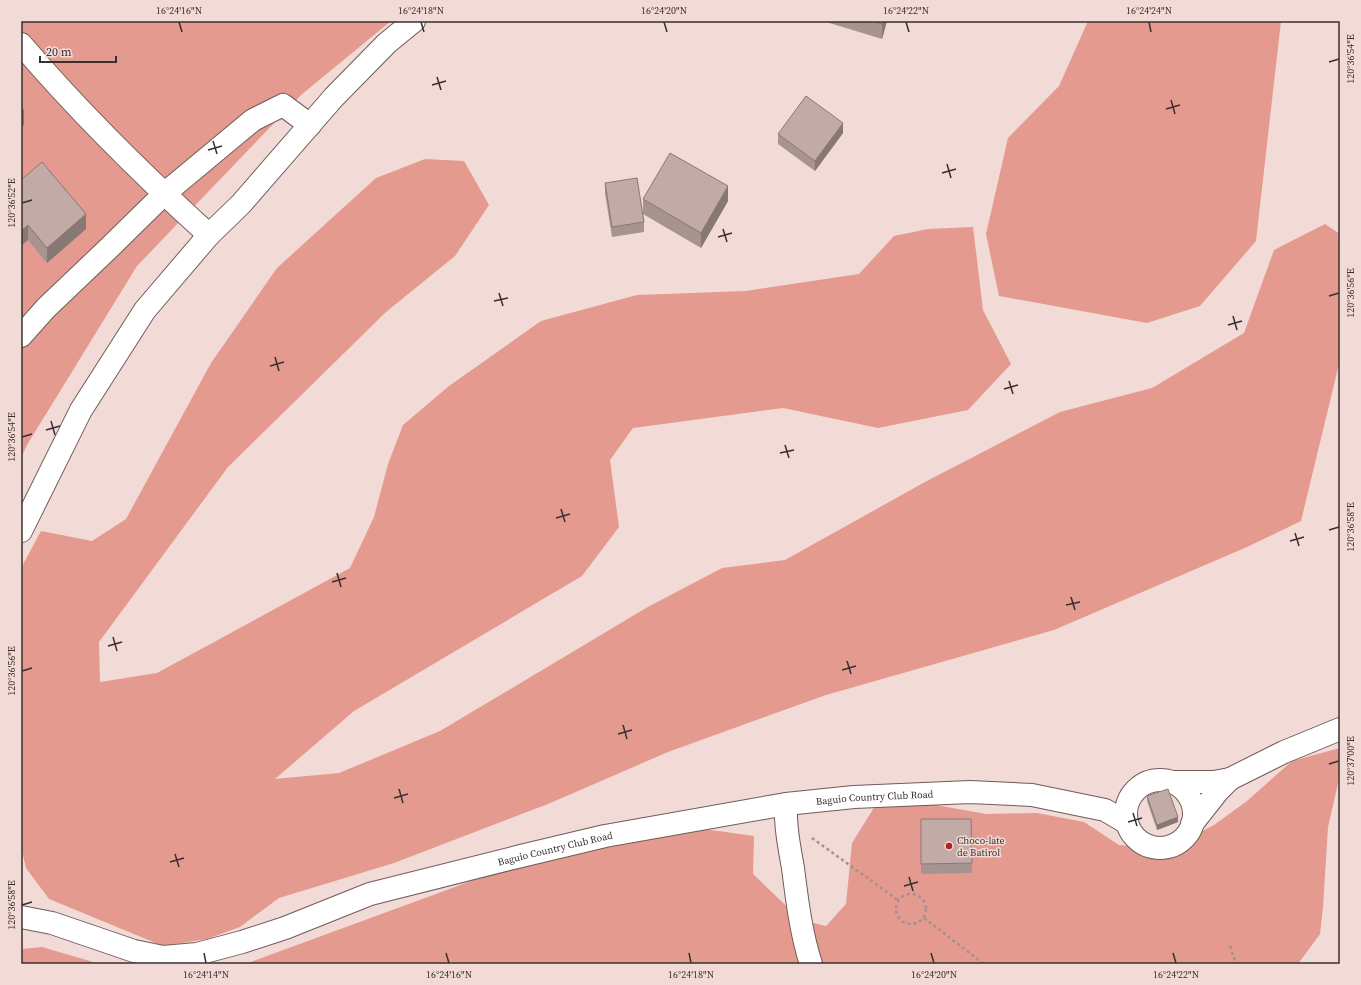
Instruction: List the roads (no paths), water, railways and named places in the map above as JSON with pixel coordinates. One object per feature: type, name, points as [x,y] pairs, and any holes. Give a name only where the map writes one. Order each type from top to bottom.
[{"type":"street","points":[[21,531],[81,410],[145,310],[209,236],[242,204],[334,97],[387,43],[414,21]]},
{"type":"street","points":[[21,44],[59,88],[164,194],[209,236]]},
{"type":"street","points":[[21,336],[46,308],[164,194],[253,120],[283,105],[310,125]]},
{"type":"street","points":[[1174,782],[1184,790],[1191,801],[1194,812],[1190,830],[1182,840],[1172,846],[1159,848],[1147,846],[1137,839],[1129,829],[1127,813],[1133,792],[1149,781],[1214,782],[1230,779],[1284,752],[1340,729]]},
{"type":"street","points":[[1192,824],[1218,791],[1230,779]]},
{"type":"street","name":"Baguio Country Club Road","points":[[21,917],[52,923],[134,951],[164,957],[198,954],[285,928],[370,894],[606,836],[786,811],[854,797],[970,792],[1032,795],[1104,810],[1127,813]]},
{"type":"street","points":[[786,811],[804,942],[811,964]]},
{"type":"place","name":"Choco-late de Batirol","points":[[949,846]]}]
